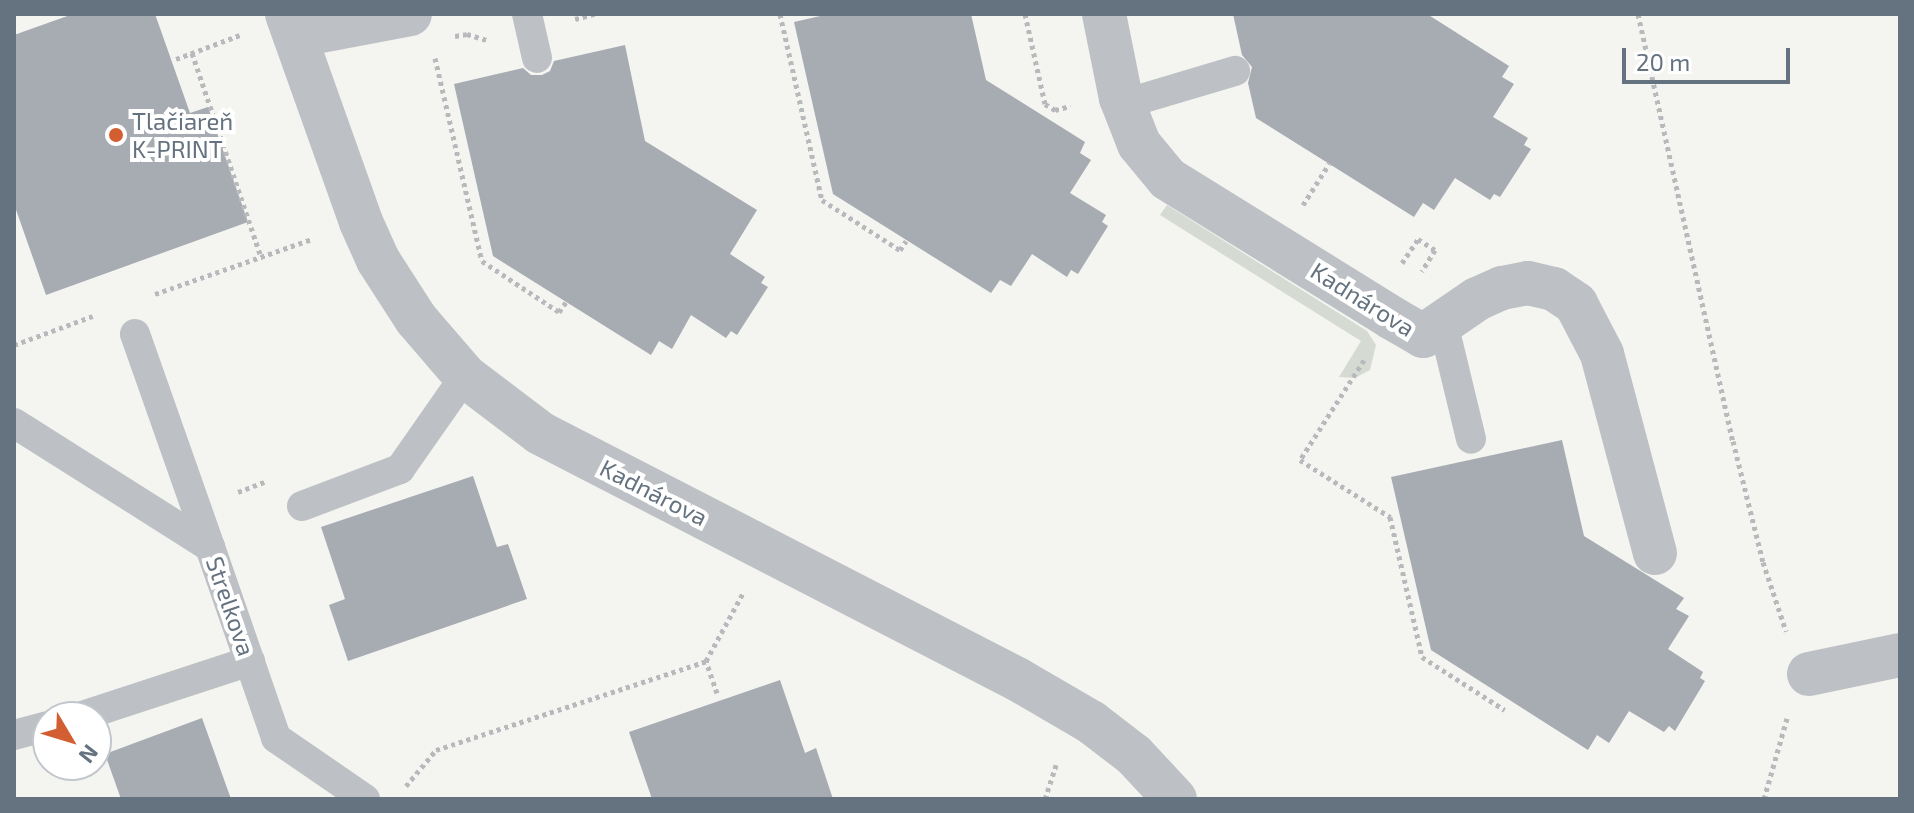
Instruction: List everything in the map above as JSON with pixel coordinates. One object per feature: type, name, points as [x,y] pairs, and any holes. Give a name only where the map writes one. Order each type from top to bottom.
[{"type":"street","name":"Kadnárova","points":[[1104,14],[1124,104],[1139,144],[1168,179],[1392,318],[1423,336],[1477,299],[1502,288],[1528,283],[1554,289],[1576,304],[1602,354],[1655,553]]},
{"type":"street","name":"Kadnárova","points":[[427,26],[291,25],[361,222],[378,260],[416,319],[465,376],[540,433],[1017,679],[1091,722],[1134,755],[1175,799]]},
{"type":"street","points":[[1809,674],[1900,655]]},
{"type":"lane","points":[[1124,104],[1235,71]]},
{"type":"lane","points":[[1443,323],[1471,439]]},
{"type":"lane","points":[[135,334],[210,547]]},
{"type":"lane","points":[[302,506],[400,469],[465,376]]},
{"type":"lane","name":"Strelkova","points":[[14,423],[210,547],[276,738],[365,799]]},
{"type":"lane","points":[[112,706],[250,661]]},
{"type":"path","points":[[427,26],[489,41],[531,34],[594,14]]},
{"type":"path","points":[[780,14],[822,200],[900,250],[906,241]]},
{"type":"path","points":[[1025,14],[1045,104],[1055,110],[1077,104]]},
{"type":"path","points":[[1638,14],[1763,562],[1783,625],[1809,674],[1794,699],[1777,745],[1764,799]]},
{"type":"path","points":[[176,59],[243,34]]},
{"type":"path","points":[[192,53],[261,257],[314,238]]},
{"type":"path","points":[[435,56],[482,261],[559,312],[566,302]]},
{"type":"path","points":[[1303,206],[1329,164]]},
{"type":"path","points":[[1291,199],[1315,214]]},
{"type":"path","points":[[1388,259],[1400,267],[1418,239],[1435,250],[1300,460],[1390,517],[1422,657],[1505,710]]},
{"type":"path","points":[[14,345],[40,335]]},
{"type":"path","points":[[405,787],[436,750],[706,661],[746,587]]},
{"type":"path","points":[[706,661],[717,693]]},
{"type":"path","points":[[1045,799],[1058,758]]},
{"type":"shaded area","points":[[1167,205],[1367,331],[1376,345],[1370,370],[1355,378],[1339,377],[1361,341],[1160,215]]},
{"type":"building","name":"Tlačiareň K-PRINT","points":[[73,14],[155,14],[190,113],[208,107],[248,222],[46,295],[14,204],[14,35]]},
{"type":"building","points":[[829,14],[971,14],[986,80],[1085,142],[1080,153],[1091,160],[1070,193],[1106,215],[1102,222],[1108,226],[1078,274],[1071,270],[1067,277],[1032,254],[1011,286],[1000,280],[991,293],[833,194],[794,22]]},
{"type":"building","points":[[1233,14],[1427,14],[1509,66],[1502,77],[1514,84],[1493,117],[1528,138],[1524,145],[1531,149],[1500,197],[1494,194],[1490,200],[1455,178],[1434,210],[1423,203],[1414,217],[1256,118],[1248,83],[1252,67],[1242,55]]},
{"type":"building","points":[[625,45],[645,141],[757,210],[730,254],[765,277],[761,283],[768,287],[737,335],[731,331],[726,338],[691,315],[672,349],[659,341],[651,355],[493,256],[454,84],[523,68],[531,75],[542,75],[550,71],[554,61]]},
{"type":"building","points":[[1562,440],[1584,536],[1684,598],[1676,609],[1689,616],[1668,649],[1703,672],[1700,678],[1705,681],[1675,731],[1669,726],[1664,732],[1629,711],[1609,743],[1597,735],[1588,750],[1431,650],[1391,477]]},
{"type":"building","points":[[473,476],[497,547],[508,544],[527,599],[348,661],[329,605],[345,599],[321,527]]},
{"type":"building","points":[[780,680],[805,753],[816,748],[833,799],[652,799],[629,732]]},
{"type":"building","points":[[202,718],[231,799],[121,799],[112,774],[112,751]]},
{"type":"place","name":"Tlačiareň K-PRINT","points":[[116,135]]}]
